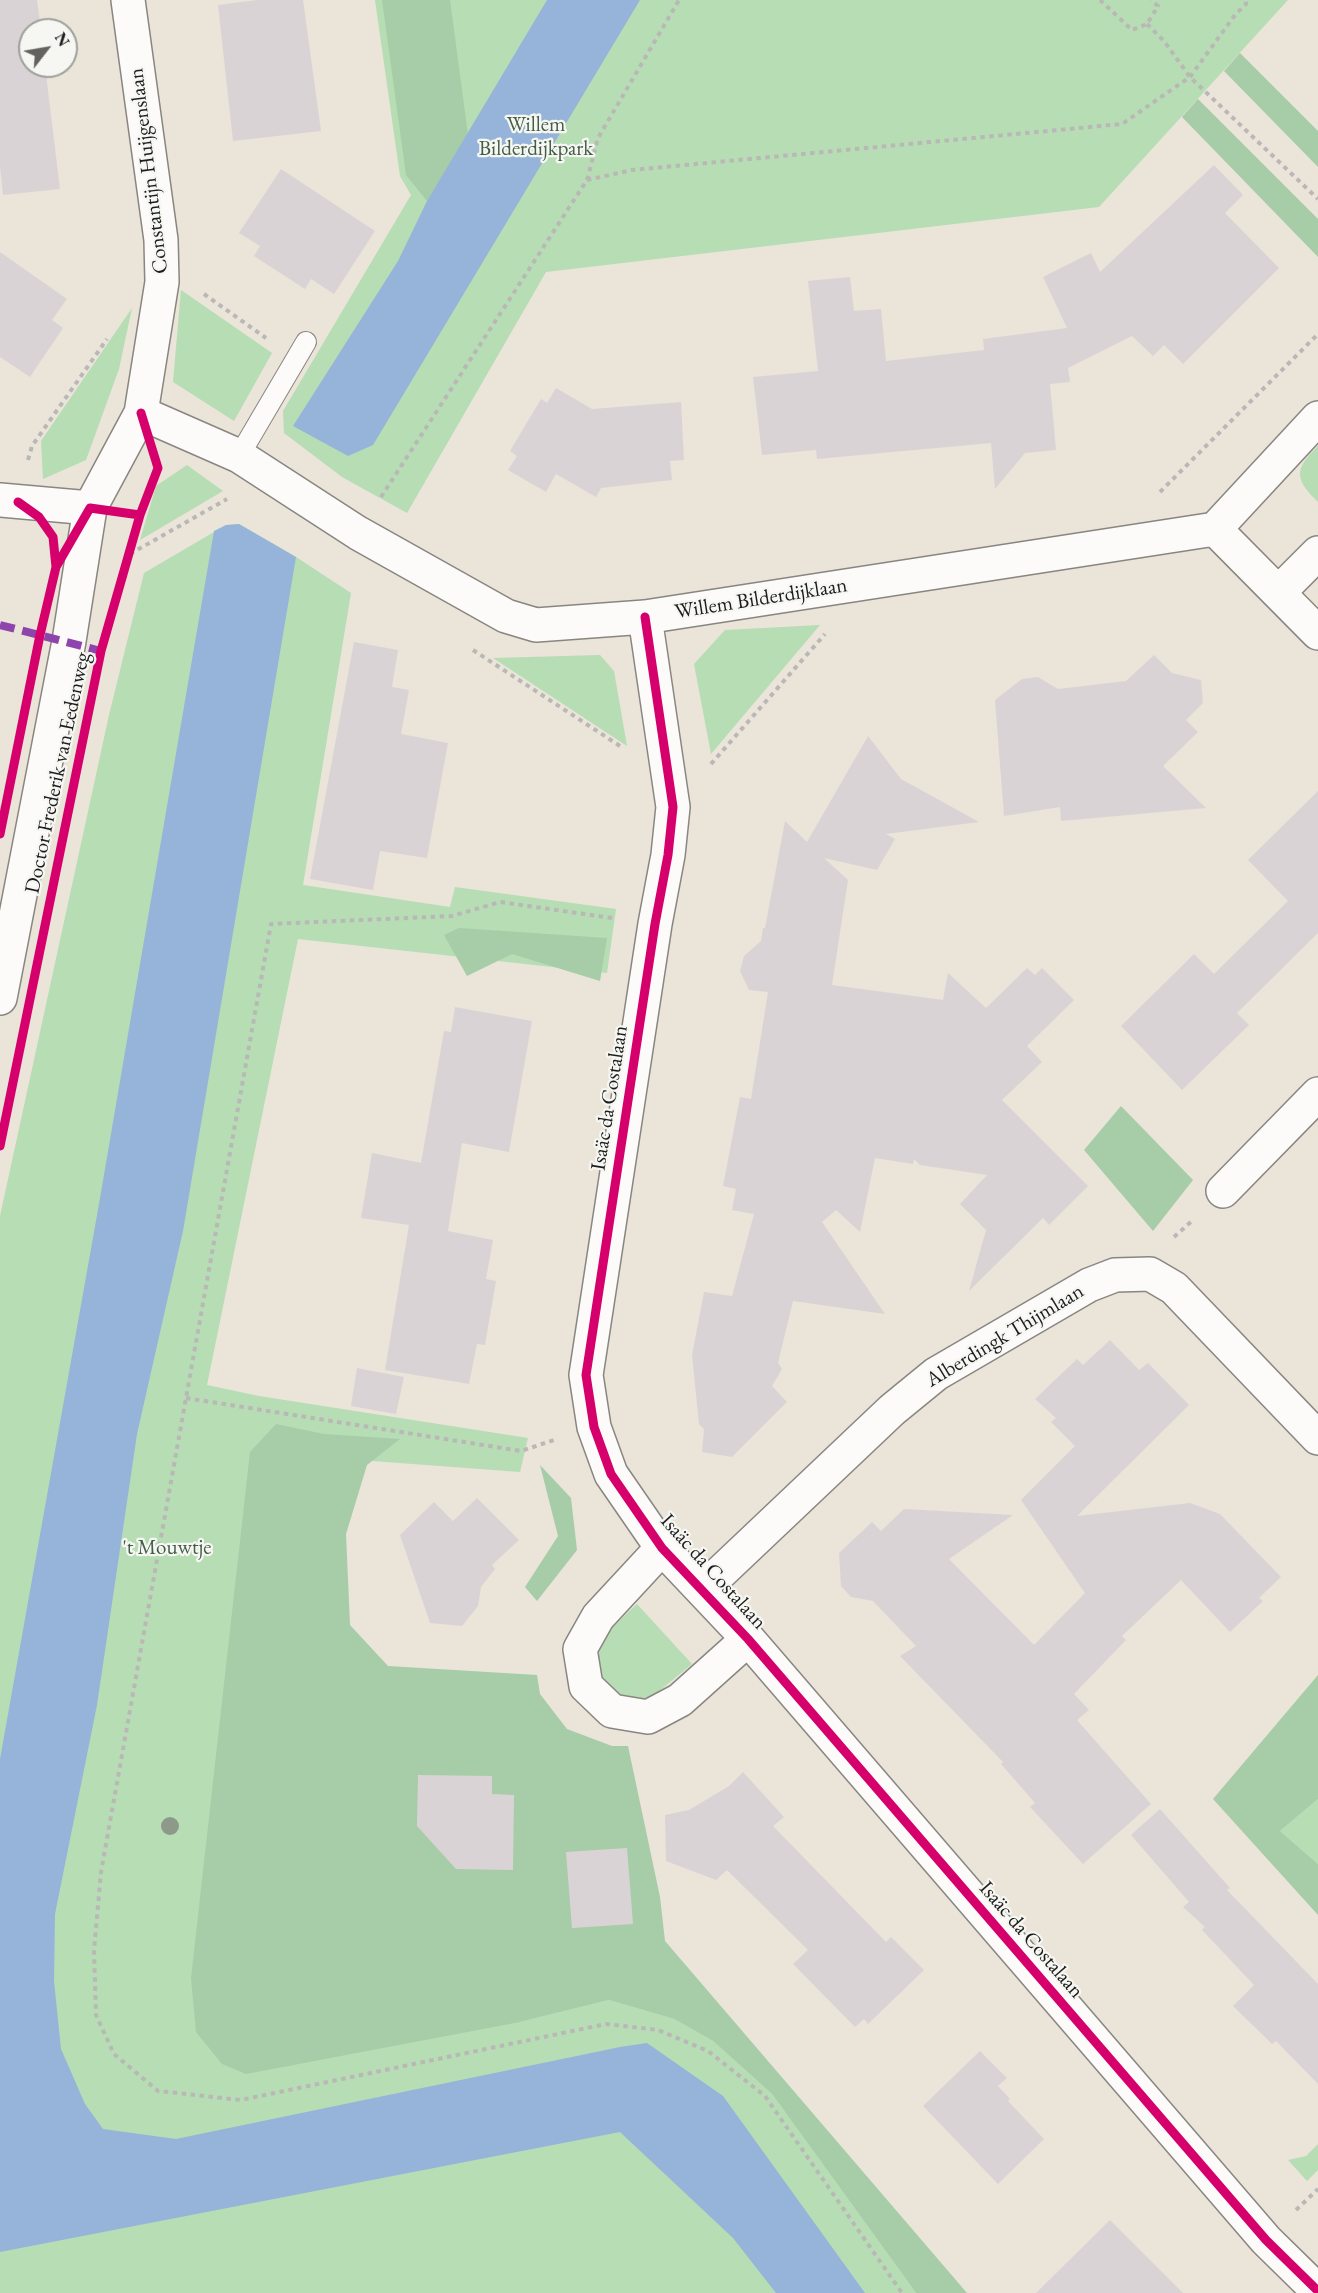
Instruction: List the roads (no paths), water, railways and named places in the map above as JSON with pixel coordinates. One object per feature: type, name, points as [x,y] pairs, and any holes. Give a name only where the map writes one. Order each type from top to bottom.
[{"type":"street","name":"Constantijn Huijgenslaan","points":[[128,0],[161,240],[162,282],[141,413]]},
{"type":"street","name":"Willem Bilderdijklaan","points":[[141,413],[239,456],[358,533],[506,616],[536,625],[645,616],[1215,529]]},
{"type":"street","name":"Doctor Frederik van Eedenweg","points":[[0,998],[69,641],[90,508],[141,413]]},
{"type":"street","points":[[1318,418],[1215,529],[1318,633]]},
{"type":"street","points":[[0,500],[90,508]]},
{"type":"street","points":[[1279,592],[1318,553]]},
{"type":"street","name":"Isaäc da Costalaan","points":[[645,616],[671,793],[668,855],[655,924],[586,1375],[594,1427],[611,1474],[662,1548],[748,1639],[1266,2241],[1318,2291]]},
{"type":"street","points":[[1223,1191],[1318,1094]]},
{"type":"street","name":"Alberdingk Thijmlaan","points":[[702,1590],[892,1410],[936,1374],[1089,1285],[1115,1275],[1150,1274],[1174,1288],[1318,1438]]},
{"type":"street","name":"Isaäc da Costalaan","points":[[662,1548],[593,1625],[580,1649],[586,1686],[612,1711],[648,1717],[680,1700],[748,1639]]},
{"type":"lane","points":[[239,456],[306,342]]},
{"type":"water","points":[[547,0],[640,0],[373,445],[348,456],[293,426],[398,261],[427,201]]},
{"type":"water","points":[[239,524],[296,557],[183,1231],[137,1434],[97,1705],[55,1914],[54,1981],[61,2049],[85,2104],[103,2129],[176,2139],[647,2043],[723,2096],[865,2293],[776,2293],[733,2238],[620,2132],[0,2252],[0,1759],[99,1204],[214,531],[226,525]]},
{"type":"park label","name":"Willem Bilderdijkpark","points":[[536,137]]},
{"type":"park label","name":"'t Mouwtje","points":[[167,1548]]}]
